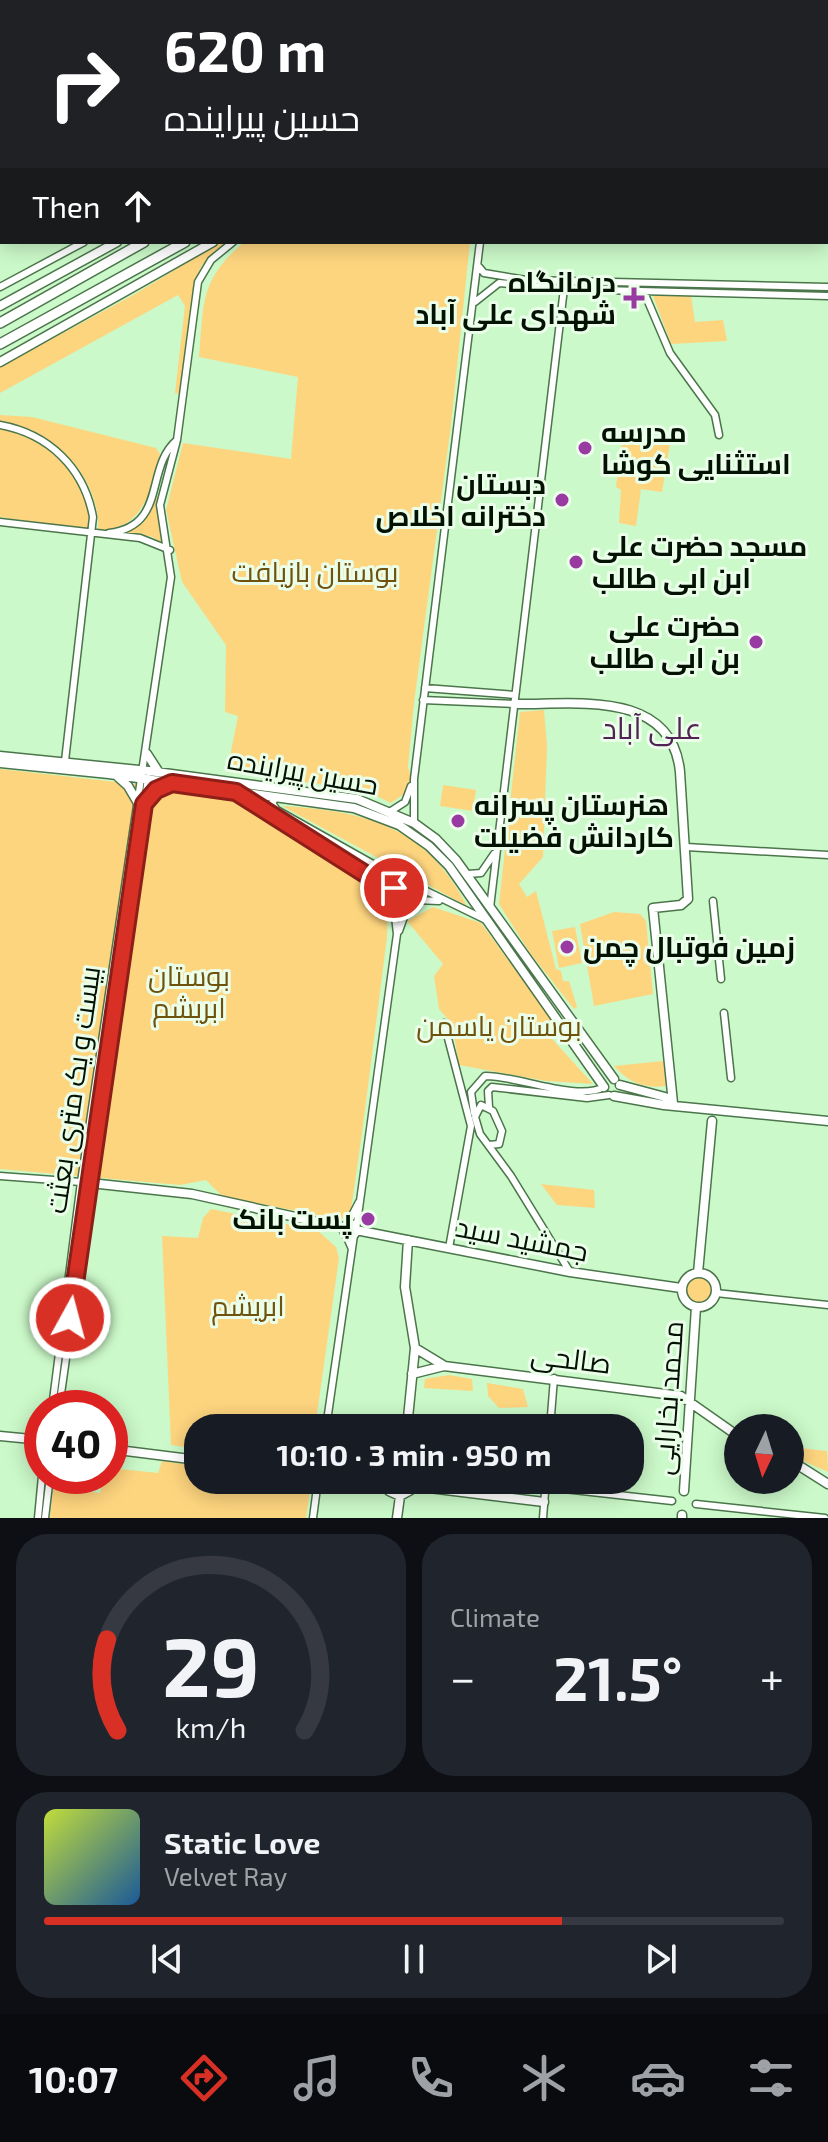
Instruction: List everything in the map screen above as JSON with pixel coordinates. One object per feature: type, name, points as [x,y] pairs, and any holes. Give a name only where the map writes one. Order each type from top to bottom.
[{"type":"highway","points":[[0,323],[140,244]]},
{"type":"highway","points":[[0,344],[181,244]]},
{"type":"main road","points":[[0,306],[113,244]]},
{"type":"main road","points":[[0,362],[209,244]]},
{"type":"main road","points":[[514,700],[618,705],[642,714],[657,726],[679,765],[688,899],[681,905],[653,908],[673,1103]]},
{"type":"main road","points":[[147,754],[148,774]]},
{"type":"main road","name":"حسین پیراینده","points":[[0,756],[65,761],[345,797],[391,811],[414,823],[436,839],[466,874],[617,1082]]},
{"type":"main road","name":"حسین پیراینده","points":[[0,763],[109,774],[148,774],[172,783],[354,808],[399,825],[444,861],[609,1093]]},
{"type":"main road","points":[[109,774],[124,781],[141,803],[156,790],[172,783]]},
{"type":"main road","points":[[617,1082],[665,1097],[673,1103]]},
{"type":"main road","points":[[609,1093],[617,1082]]},
{"type":"main road","points":[[609,1093],[617,1082]]},
{"type":"main road","points":[[609,1093],[664,1105],[673,1103],[828,1121]]},
{"type":"main road","points":[[697,1107],[712,1121]]},
{"type":"main road","points":[[712,1121],[730,1110]]},
{"type":"main road","points":[[698,1273],[712,1121]]},
{"type":"main road","name":"جمشید سید","points":[[85,1182],[192,1194],[349,1230],[570,1272],[681,1288]]},
{"type":"main road","points":[[408,1240],[405,1287],[415,1348],[408,1414]]},
{"type":"main road","points":[[698,1273],[710,1277],[716,1293],[707,1306],[696,1307],[687,1303],[681,1288],[685,1279],[698,1273]]},
{"type":"main road","name":"محمد بخارایی","points":[[684,1491],[696,1307]]},
{"type":"main road","name":"صالحی","points":[[415,1348],[444,1366]]},
{"type":"main road","name":"صالحی","points":[[412,1374],[444,1366],[554,1378],[691,1400]]},
{"type":"main road","points":[[691,1400],[709,1419],[724,1428]]},
{"type":"main road","points":[[0,1436],[24,1438]]},
{"type":"main road","points":[[128,1451],[184,1458]]},
{"type":"main road","points":[[804,1469],[828,1484]]},
{"type":"main road","points":[[396,1494],[405,1494]]},
{"type":"main road","points":[[489,1494],[544,1502]]},
{"type":"main road","points":[[397,1518],[400,1496]]},
{"type":"street","points":[[0,287],[80,244]]},
{"type":"street","name":"بیست و یک متری بعثت","points":[[55,1390],[141,803],[148,774],[147,754],[171,577],[170,550],[160,505],[177,440],[198,282],[211,260],[231,244]]},
{"type":"street","points":[[414,823],[414,779],[480,244]]},
{"type":"street","points":[[478,266],[490,274],[507,278],[828,287]]},
{"type":"street","points":[[475,302],[507,278]]},
{"type":"street","points":[[477,280],[564,289],[828,296]]},
{"type":"street","points":[[490,908],[565,280]]},
{"type":"street","points":[[644,292],[670,353],[715,415],[719,435]]},
{"type":"street","points":[[0,425],[29,433],[66,460],[89,500],[94,535],[65,761]]},
{"type":"street","points":[[94,535],[122,532],[139,522],[153,497],[167,449],[177,440]]},
{"type":"street","points":[[0,522],[140,538],[170,550]]},
{"type":"street","points":[[425,688],[514,700]]},
{"type":"street","points":[[423,700],[514,700]]},
{"type":"street","points":[[391,811],[405,802],[414,779]]},
{"type":"street","points":[[236,792],[393,895],[401,906],[408,906]]},
{"type":"street","points":[[277,797],[272,803],[277,810],[445,902],[486,920]]},
{"type":"street","points":[[686,847],[828,855]]},
{"type":"street","points":[[466,874],[481,873],[496,851]]},
{"type":"street","points":[[328,1414],[352,1249],[349,1230],[362,1191],[397,934],[393,895],[399,883],[408,882]]},
{"type":"street","points":[[397,934],[417,893],[408,882]]},
{"type":"street","points":[[415,900],[445,902]]},
{"type":"street","points":[[713,901],[721,979]]},
{"type":"street","points":[[724,1013],[731,1078]]},
{"type":"street","points":[[444,1023],[471,1126],[449,1248]]},
{"type":"street","points":[[570,1272],[480,1134],[471,1092],[485,1076],[609,1093]]},
{"type":"street","points":[[489,1145],[499,1144],[502,1131],[489,1107],[488,1091],[492,1087],[587,1098],[609,1093]]},
{"type":"street","points":[[475,1117],[478,1107],[489,1107]]},
{"type":"street","points":[[0,1176],[85,1182]]},
{"type":"street","name":"بیست و یک متری بعثت","points":[[61,1390],[85,1182]]},
{"type":"street","points":[[716,1293],[828,1305]]},
{"type":"street","points":[[551,1414],[554,1378]]},
{"type":"street","points":[[38,1518],[40,1494]]},
{"type":"street","points":[[45,1518],[48,1494]]},
{"type":"street","points":[[313,1518],[316,1494]]},
{"type":"street","points":[[543,1518],[545,1494]]},
{"type":"street","points":[[620,1494],[672,1501]]},
{"type":"street","points":[[696,1504],[825,1518]]},
{"type":"green space","points":[[218,244],[225,244],[202,265],[194,282],[180,394],[175,393],[185,306],[178,295],[0,393],[0,367],[135,294]]},
{"type":"green space","name":"بوستان بازیافت","points":[[242,244],[470,244],[451,425],[414,703],[408,767],[411,778],[404,794],[391,803],[364,790],[227,772],[238,716],[225,712],[226,645],[182,582],[166,510],[183,443],[291,459],[298,377],[199,357],[206,294],[211,281]]},
{"type":"green space","points":[[653,296],[691,296],[695,322],[723,320],[727,341],[671,344]]},
{"type":"green space","points":[[0,415],[32,417],[156,448],[160,454],[150,491],[141,508],[124,525],[103,533],[97,540],[98,519],[94,498],[72,462],[39,435],[0,421]]},
{"type":"green space","points":[[0,428],[35,440],[64,463],[83,494],[90,530],[0,517]]},
{"type":"green space","points":[[623,433],[670,444],[662,492],[641,489],[636,526],[619,523],[621,490],[616,487]]},
{"type":"green space","points":[[157,495],[163,543],[150,536],[121,535],[143,523]]},
{"type":"green space","points":[[544,710],[547,746],[543,857],[519,884],[527,897],[536,891],[556,969],[561,971],[563,981],[569,981],[577,1007],[574,1009],[530,953],[499,904],[520,712]]},
{"type":"green space","name":"بوستان ابریشم","points":[[0,769],[224,794],[388,892],[387,937],[351,1210],[341,1220],[222,1196],[206,1180],[180,1185],[0,1169]]},
{"type":"green space","points":[[443,785],[476,790],[473,811],[440,806]]},
{"type":"green space","points":[[282,806],[341,812],[391,828],[433,857],[467,906]]},
{"type":"green space","name":"بوستان یاسمن","points":[[433,907],[481,923],[552,1020],[544,1030],[593,1084],[546,1081],[459,1065],[452,1024],[439,1009],[434,976],[443,964],[407,921]]},
{"type":"green space","points":[[614,912],[640,914],[646,921],[653,994],[594,1006],[580,924]]},
{"type":"green space","name":"زمین فوتبال چمن","points":[[575,927],[582,963],[559,968],[552,931]]},
{"type":"green space","points":[[663,1061],[666,1086],[637,1083],[614,1066]]},
{"type":"green space","points":[[541,1184],[594,1190],[595,1208],[557,1205]]},
{"type":"green space","name":"ابریشم","points":[[211,1209],[317,1230],[336,1247],[339,1258],[317,1414],[184,1414],[184,1447],[171,1445],[162,1236],[198,1238],[203,1218]]},
{"type":"green space","points":[[698,1275],[704,1276],[712,1284],[712,1296],[704,1304],[698,1305],[692,1304],[684,1296],[683,1290],[684,1284],[692,1276]]},
{"type":"green space","points":[[449,1375],[472,1379],[473,1391],[424,1388],[425,1379]]},
{"type":"green space","points":[[487,1383],[523,1389],[528,1407],[499,1408],[488,1396]]},
{"type":"green space","points":[[804,1449],[827,1451],[828,1472],[804,1461]]},
{"type":"green space","points":[[162,1461],[184,1464],[184,1494],[309,1494],[306,1518],[50,1518],[52,1494],[128,1494],[128,1470],[158,1473]]},
{"type":"place","name":"درمانگاه شهدای علی آباد","points":[[634,298]]},
{"type":"place","name":"مدرسه استثنایی کوشا","points":[[585,448]]},
{"type":"place","name":"دبستان دخترانه اخلاص","points":[[562,500]]},
{"type":"place","name":"مسجد حضرت علی ابن ابی طالب","points":[[576,562]]},
{"type":"place","name":"حضرت علی بن ابی طالب","points":[[756,642]]},
{"type":"place","name":"هنرستان پسرانه کاردانش فضیلت","points":[[458,821]]},
{"type":"place","name":"زمین فوتبال چمن","points":[[567,947]]},
{"type":"place","name":"پست بانک","points":[[368,1219]]},
{"type":"district","name":"علی آباد","points":[[652,729]]},
{"type":"route","points":[[70,1318],[144,804],[149,796],[172,783],[236,792],[376,878],[392,891],[394,888]]}]
